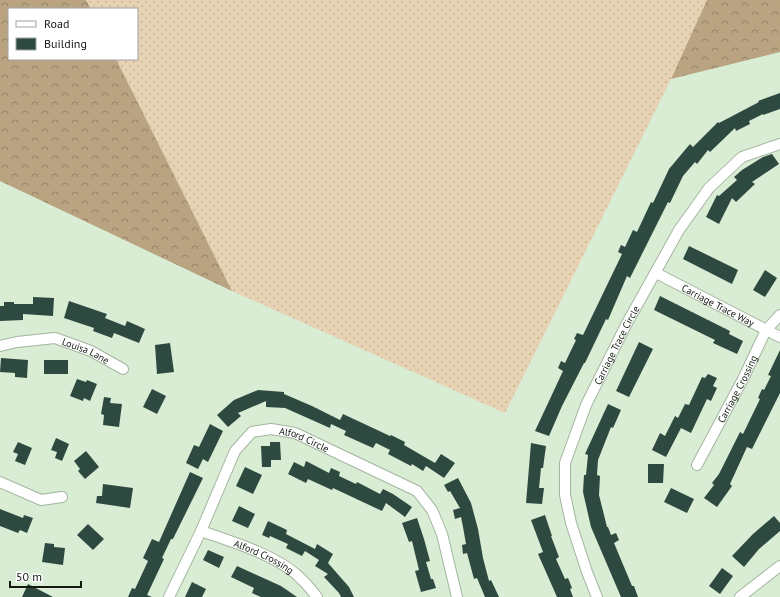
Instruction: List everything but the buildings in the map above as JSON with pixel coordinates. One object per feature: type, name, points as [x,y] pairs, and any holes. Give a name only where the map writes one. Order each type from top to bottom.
[{"type":"street","name":"Carriage Trace Circle","points":[[597,597],[571,523],[565,495],[565,464],[586,405],[626,325],[679,230],[709,188],[742,157],[780,144]]},
{"type":"street","name":"Carriage Trace Way","points":[[656,273],[780,337]]},
{"type":"street","name":"Carriage Crossing","points":[[697,465],[744,377],[766,330],[780,315]]},
{"type":"street","name":"Louisa Lane","points":[[0,346],[17,342],[55,338],[90,351],[123,369]]},
{"type":"street","name":"Alford Circle","points":[[169,597],[201,531],[235,451],[252,432],[271,429],[295,433],[417,491],[432,510],[442,534],[457,597]]},
{"type":"street","points":[[0,482],[40,500],[62,497]]},
{"type":"street","name":"Alford Crossing","points":[[201,531],[241,545],[281,564],[296,574],[317,597]]},
{"type":"street","points":[[740,597],[780,566]]},
{"type":"shaded area","points":[[86,0],[707,0],[671,79],[505,413],[232,291],[116,60],[138,60],[138,8],[90,8]]},
{"type":"green space","points":[[0,0],[86,0],[90,8],[8,8],[8,60],[116,60],[232,291],[0,181]]},
{"type":"green space","points":[[707,0],[780,0],[780,52],[671,79]]}]
